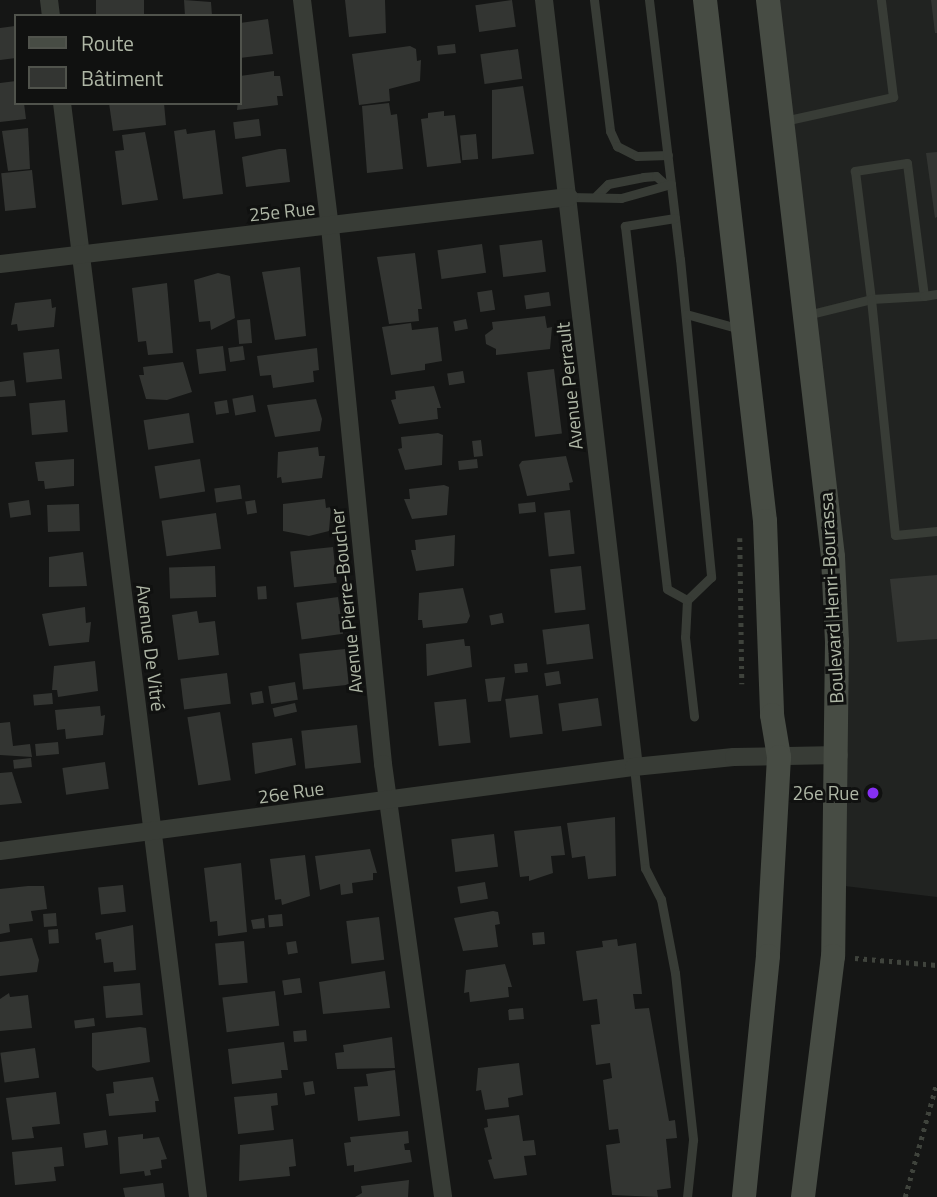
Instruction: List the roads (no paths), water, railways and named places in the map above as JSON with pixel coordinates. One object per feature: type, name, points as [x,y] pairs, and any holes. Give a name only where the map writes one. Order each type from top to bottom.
[{"type":"main road","points":[[705,0],[765,522],[772,715],[779,757],[768,956],[744,1197]]},
{"type":"main road","name":"Boulevard Henri-Bourassa","points":[[768,0],[833,557],[839,755],[833,956],[803,1197]]},
{"type":"street","name":"Avenue Pierre-Boucher","points":[[302,0],[330,227],[388,800],[443,1197]]},
{"type":"street","name":"Avenue Perrault","points":[[544,0],[634,767]]},
{"type":"street","name":"Avenue De Vitré","points":[[62,105],[198,1197]]},
{"type":"street","name":"25e Rue","points":[[0,264],[569,197]]},
{"type":"street","name":"26e Rue","points":[[0,851],[634,767],[839,755]]},
{"type":"lane","points":[[594,0],[610,131],[617,146],[637,156],[668,155]]},
{"type":"lane","points":[[649,0],[668,155],[668,184],[675,218],[686,314],[711,578],[687,600],[685,637],[694,716]]},
{"type":"lane","points":[[782,121],[893,97],[881,0]]},
{"type":"lane","points":[[925,296],[907,163],[855,171],[895,535],[937,531]]},
{"type":"lane","points":[[596,195],[608,184],[634,179],[656,176],[668,184]]},
{"type":"lane","points":[[569,197],[596,195],[621,198],[653,192],[668,184]]},
{"type":"lane","points":[[675,218],[625,226],[667,589],[687,600]]},
{"type":"lane","points":[[806,316],[871,299],[937,295]]},
{"type":"lane","points":[[686,314],[713,325],[745,330]]},
{"type":"lane","points":[[634,767],[645,868],[661,899],[675,973],[693,1140],[687,1197]]},
{"type":"place","name":"26e Rue","points":[[873,793]]}]
